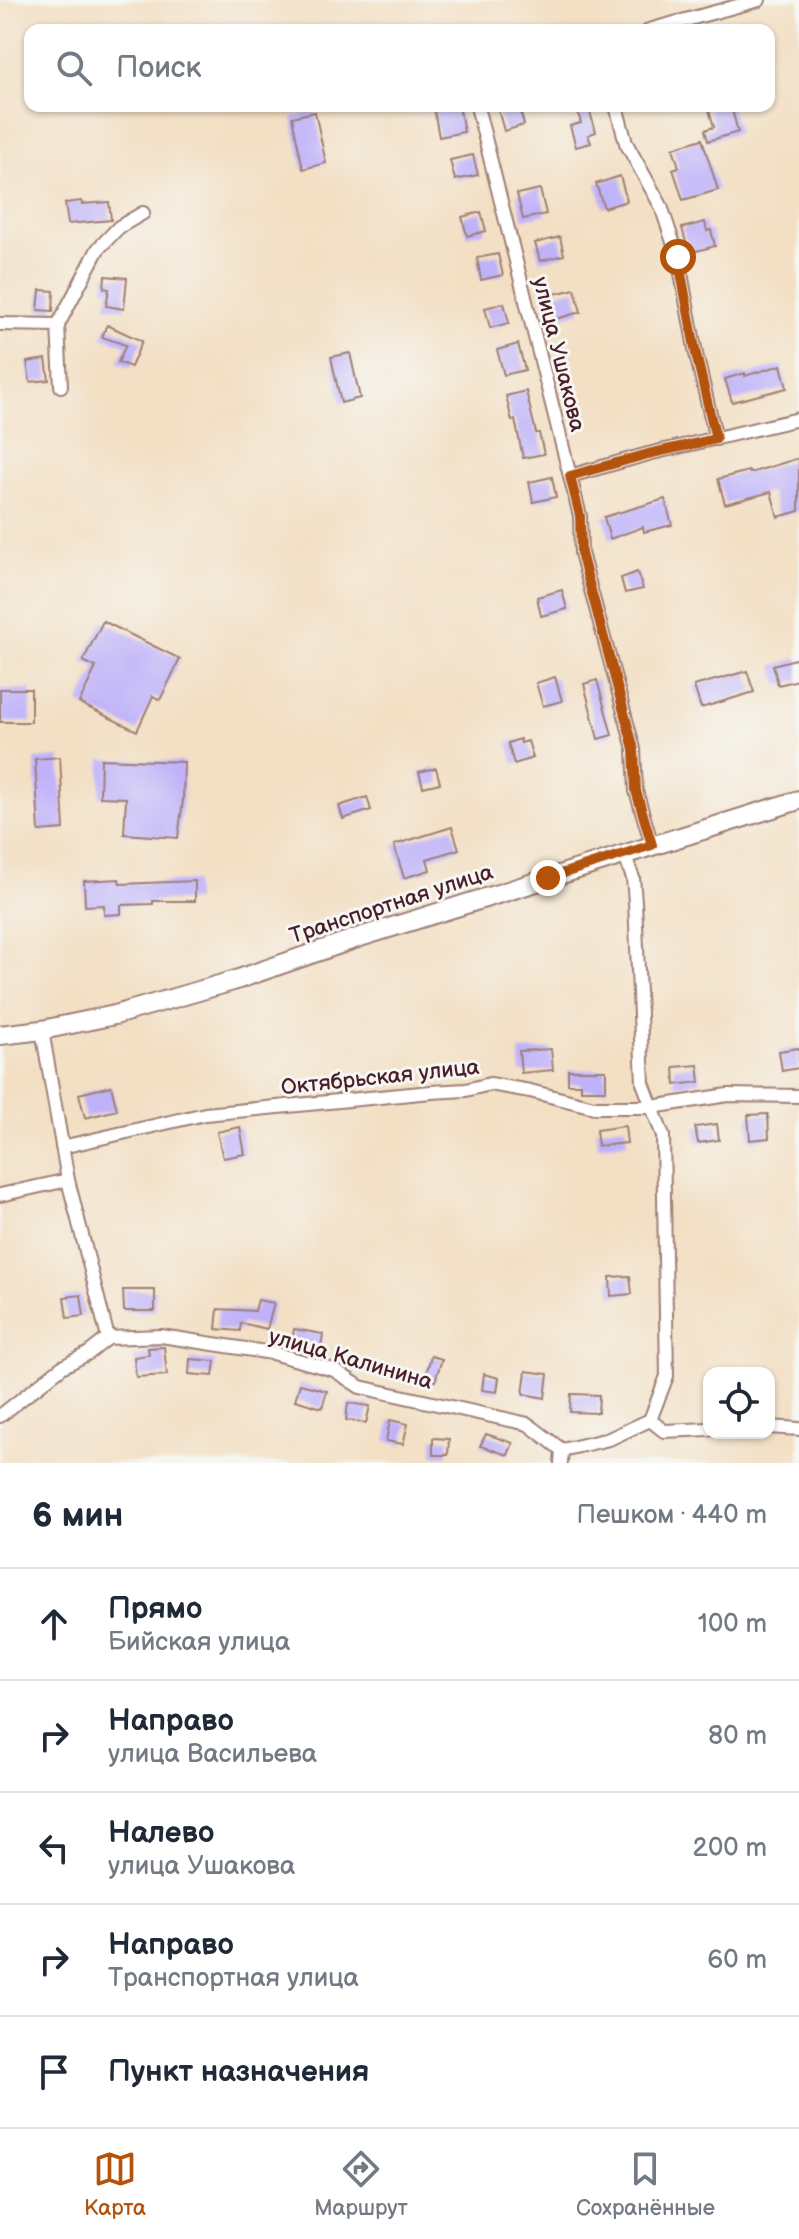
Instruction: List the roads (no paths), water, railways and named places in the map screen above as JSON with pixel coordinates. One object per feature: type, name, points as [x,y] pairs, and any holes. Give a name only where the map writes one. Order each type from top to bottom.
[{"type":"main road","name":"Транспортная улица","points":[[0,1035],[115,1015],[233,981],[357,938],[799,800]]},
{"type":"street","points":[[671,24],[759,0]]},
{"type":"street","name":"улица Ушакова","points":[[479,112],[580,516],[581,553],[634,749],[636,791],[652,845]]},
{"type":"street","points":[[618,112],[626,143],[661,206],[678,257],[716,439]]},
{"type":"street","points":[[61,386],[58,325],[98,249],[119,227],[143,213]]},
{"type":"street","points":[[0,324],[58,325]]},
{"type":"street","points":[[570,476],[648,454],[799,419]]},
{"type":"street","points":[[561,1456],[650,1420],[667,1376],[663,1136],[643,1083],[635,902],[633,878],[624,854]]},
{"type":"street","points":[[0,1416],[62,1367],[89,1353],[108,1338],[68,1180],[42,1030]]},
{"type":"street","name":"Октябрьская улица","points":[[62,1147],[205,1114],[466,1090],[490,1084],[594,1107],[652,1107],[728,1095],[799,1096]]},
{"type":"street","points":[[0,1195],[68,1180]]},
{"type":"street","name":"улица Калинина","points":[[108,1338],[161,1336],[272,1353],[334,1370],[360,1387],[528,1424],[561,1456]]},
{"type":"street","points":[[650,1420],[664,1431],[703,1429]]},
{"type":"street","points":[[775,1427],[799,1429]]}]
